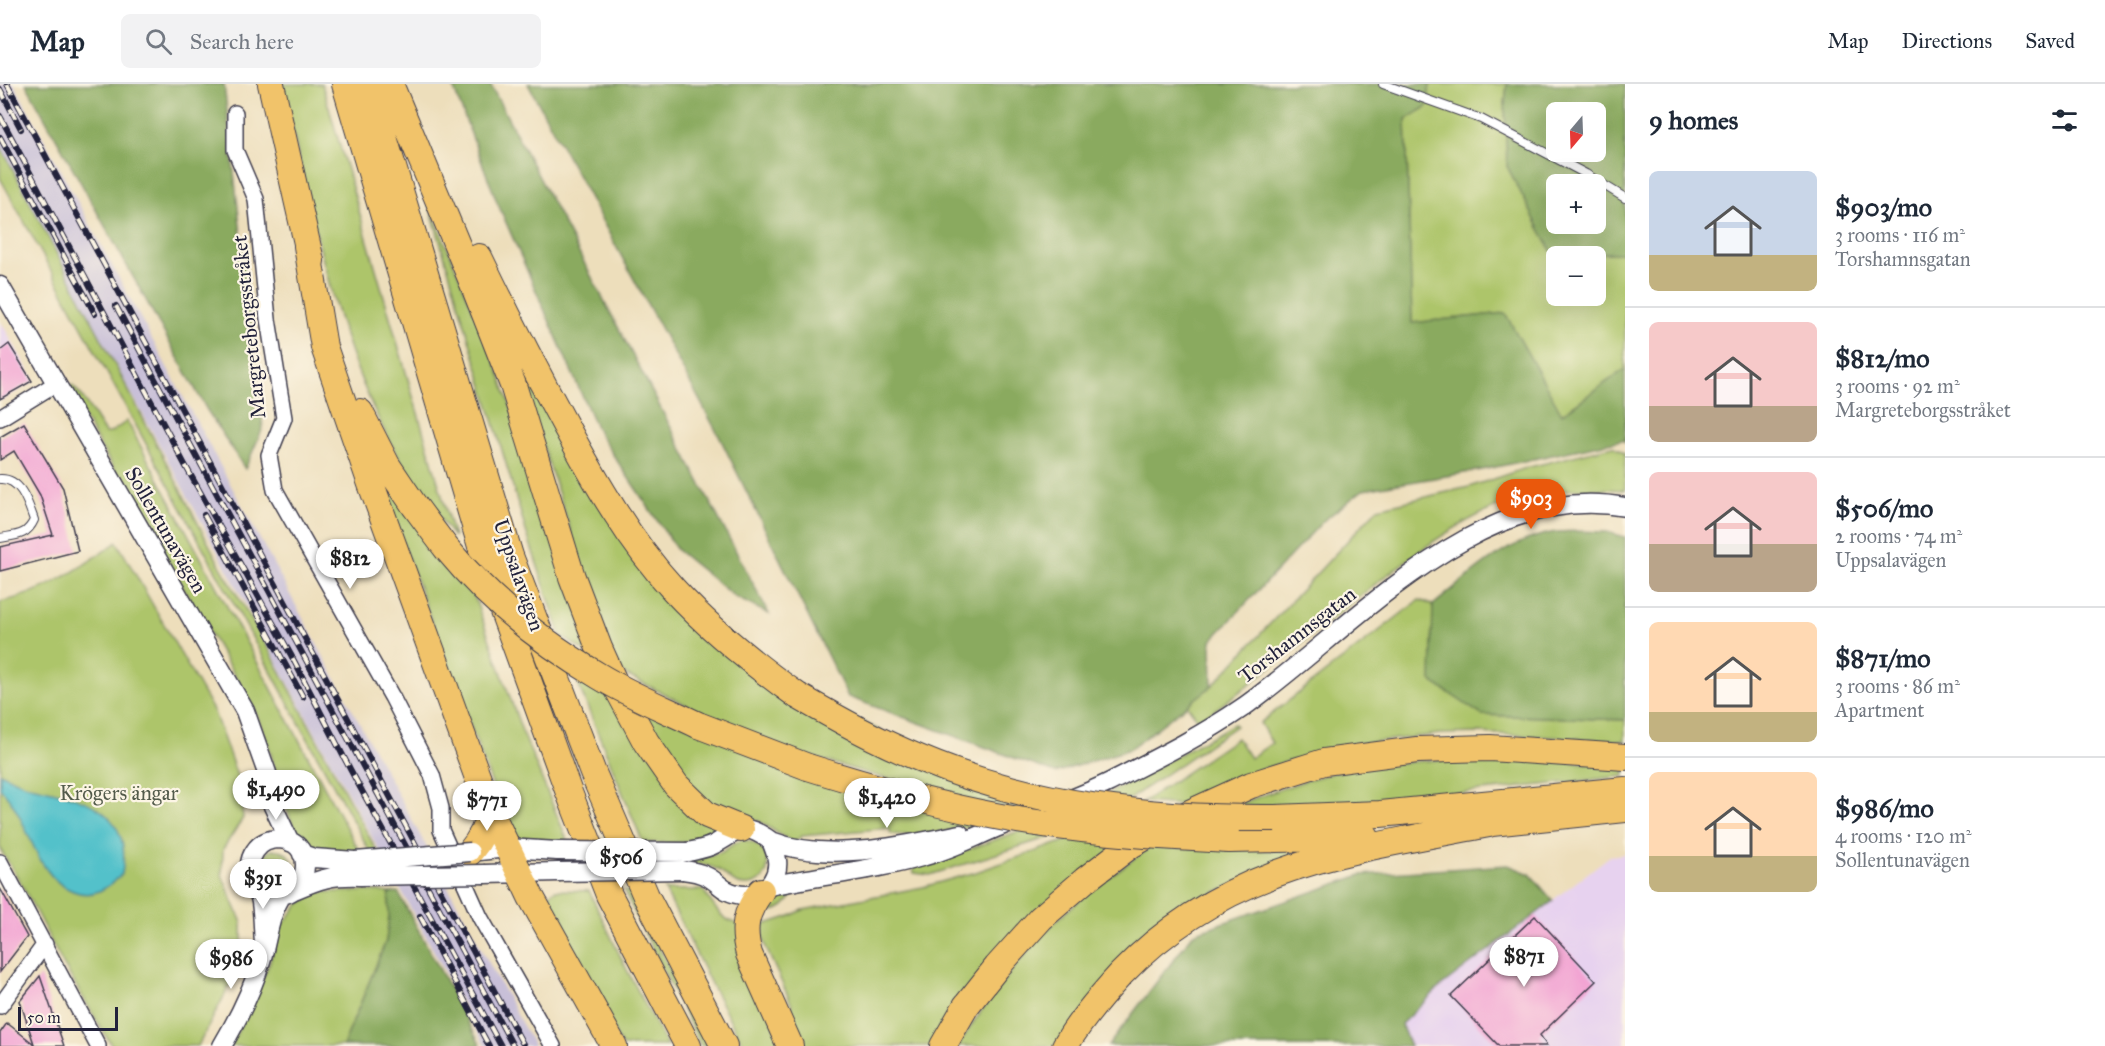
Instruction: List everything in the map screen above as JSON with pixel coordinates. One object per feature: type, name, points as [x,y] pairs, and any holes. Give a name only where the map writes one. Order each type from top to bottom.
[{"type":"highway","points":[[271,84],[308,246],[342,370],[360,414],[387,465],[448,550],[482,586],[516,618],[560,651],[599,676],[698,724],[808,767],[880,789],[981,813],[1090,830],[1229,840],[1330,838],[1625,809]]},
{"type":"highway","name":"Uppsalavägen","points":[[345,84],[488,570],[609,895],[688,1046]]},
{"type":"highway","name":"Uppsalavägen","points":[[368,84],[510,556],[593,773],[646,896],[724,1046]]},
{"type":"highway","points":[[390,84],[513,385],[572,577],[616,686],[646,742],[676,785],[707,816],[741,829]]},
{"type":"highway","points":[[401,84],[470,238],[520,340],[589,469],[641,550],[707,624],[746,659],[798,696],[870,736],[921,759],[990,784],[1108,810],[1228,818],[1380,814],[1625,790]]},
{"type":"highway","points":[[308,246],[327,357],[490,810],[519,874],[614,1046]]},
{"type":"highway","points":[[943,1046],[966,1006],[997,967],[1041,918],[1085,880],[1131,845],[1185,815],[1251,785],[1324,762],[1417,750],[1490,748],[1625,757]]},
{"type":"highway","points":[[470,852],[487,825],[490,810]]},
{"type":"highway","points":[[1065,1046],[1102,994],[1134,961],[1169,931],[1226,894],[1290,868],[1355,850],[1489,824]]},
{"type":"highway","points":[[765,889],[750,907],[746,919],[745,940],[790,1046]]},
{"type":"street","name":"Margreteborgsstråket","points":[[235,113],[235,150],[256,199],[268,319],[284,418],[269,455],[275,490],[392,697],[432,775],[441,808],[441,830],[480,917],[553,1046]]},
{"type":"street","name":"Sollentunavägen","points":[[0,285],[245,711],[267,773],[273,806],[305,870],[303,879],[276,906],[254,984],[222,1046]]},
{"type":"street","points":[[0,418],[55,384]]},
{"type":"street","name":"Torshamnsgatan","points":[[358,868],[485,874],[683,870],[708,876],[726,890],[750,895],[765,889],[927,856],[1105,784],[1170,751],[1241,708],[1407,577],[1472,536],[1521,514],[1555,507],[1585,504],[1625,507]]},
{"type":"street","name":"Sollentunavägen","points":[[264,944],[261,902],[249,867],[251,857],[268,833],[273,806]]},
{"type":"street","name":"Torshamnsgatan","points":[[741,829],[752,830],[771,841],[799,850],[850,850],[901,846],[1000,826]]},
{"type":"street","points":[[256,885],[273,895],[287,893],[322,878],[340,875],[358,868],[507,848],[558,851],[687,852],[715,844],[741,829]]},
{"type":"street","points":[[263,843],[273,839],[314,858],[358,868]]},
{"type":"street","points":[[765,889],[776,876],[778,861],[771,841]]},
{"type":"street","points":[[0,862],[98,1046]]},
{"type":"street","points":[[0,1006],[45,944]]},
{"type":"lane","points":[[1383,84],[1481,119],[1586,174],[1625,198]]},
{"type":"lane","points":[[0,479],[14,481],[20,488],[34,520],[30,529],[24,533],[0,538]]},
{"type":"shaded area","points":[[0,84],[14,84],[534,1046],[485,1046],[120,372],[0,145]]},
{"type":"shaded area","points":[[0,320],[34,381],[0,401]]},
{"type":"shaded area","points":[[1625,854],[1625,1046],[1410,1046],[1401,1024],[1439,988],[1610,856]]},
{"type":"green space","points":[[26,84],[224,84],[263,428],[245,469],[207,410]]},
{"type":"green space","points":[[282,84],[322,84],[454,537],[416,485],[391,444],[365,389],[349,347],[323,260]]},
{"type":"green space","points":[[452,84],[490,84],[769,614],[735,597],[677,550],[599,434],[497,202]]},
{"type":"green space","points":[[528,84],[1430,84],[1427,107],[1406,119],[1412,323],[1505,313],[1562,414],[1625,369],[1625,442],[1622,440],[1482,470],[1363,490],[1323,521],[1211,641],[1212,686],[1130,749],[1055,773],[848,697],[720,438]]},
{"type":"green space","points":[[1430,84],[1507,84],[1505,104],[1507,166],[1549,246],[1546,246],[1546,306],[1606,306],[1606,253],[1625,253],[1625,369],[1561,414],[1505,313],[1412,323],[1406,119],[1427,107]]},
{"type":"green space","points":[[1507,84],[1625,84],[1625,253],[1606,253],[1606,246],[1549,246],[1507,166],[1505,104]]},
{"type":"green space","points":[[0,145],[222,569],[268,648],[378,853],[370,852],[0,178]]},
{"type":"green space","points":[[428,201],[501,378],[595,658],[561,636],[526,531]]},
{"type":"green space","points":[[502,320],[546,406],[729,657],[1032,804],[1017,810],[957,799],[791,751],[701,712],[616,670]]},
{"type":"green space","points":[[72,385],[82,396],[105,433],[110,433],[127,421],[359,851],[320,852],[308,848],[301,841],[289,816],[261,724],[252,705],[67,389]]},
{"type":"green space","points":[[1613,446],[1625,454],[1625,490],[1562,490],[1525,497],[1483,513],[1443,535],[1405,562],[1199,721],[1187,705],[1212,686],[1378,508],[1469,487],[1526,468]]},
{"type":"green space","points":[[376,471],[473,593],[522,731],[568,842],[518,841],[498,800]]},
{"type":"green space","points":[[1576,531],[1607,532],[1625,537],[1625,720],[1482,715],[1431,681],[1433,605],[1472,573],[1514,545],[1546,534]]},
{"type":"green space","name":"Krögers ängar","points":[[117,542],[214,712],[240,784],[243,818],[223,849],[222,875],[242,923],[242,942],[232,981],[198,1046],[112,1046],[63,964],[21,883],[0,849],[0,602],[47,586],[76,570]]},
{"type":"green space","points":[[1419,600],[1433,605],[1432,681],[1482,715],[1625,720],[1625,741],[1480,733],[1440,734],[1346,745],[1258,770],[1183,805],[1143,802],[1237,738],[1250,758],[1272,743],[1260,723]]},
{"type":"green space","points":[[574,674],[612,696],[721,830],[693,841],[643,843]]},
{"type":"green space","points":[[633,707],[979,824],[925,834],[891,834],[889,828],[802,836],[793,843],[759,821],[744,819],[707,807]]},
{"type":"green space","points":[[1234,724],[1236,726],[1128,800],[1102,797]]},
{"type":"green space","points":[[1490,758],[1625,765],[1625,776],[1478,792],[1330,804],[1231,807],[1305,781],[1351,769],[1420,761]]},
{"type":"green space","points":[[1019,831],[1053,836],[930,875],[914,873],[913,869],[925,862]]},
{"type":"green space","points":[[1071,839],[1117,844],[932,1046],[799,1046],[789,1016],[792,1005],[767,950],[763,938],[763,925],[803,910],[923,887],[976,872]]},
{"type":"green space","points":[[743,840],[761,848],[766,855],[767,871],[756,883],[738,884],[716,868],[691,864],[691,860],[722,852]]},
{"type":"green space","points":[[1150,847],[1304,851],[1306,856],[1213,893],[1056,1046],[958,1046],[999,986],[1047,930],[1084,897]]},
{"type":"green space","points":[[276,850],[288,855],[293,867],[288,879],[276,884],[264,879],[259,867],[264,855]]},
{"type":"green space","points":[[1508,865],[1530,874],[1553,901],[1439,988],[1401,1024],[1410,1046],[1108,1046],[1194,933],[1361,875]]},
{"type":"green space","points":[[555,890],[589,891],[667,1046],[622,1046],[543,899]]},
{"type":"green space","points":[[665,890],[703,890],[721,915],[738,924],[782,1046],[744,1046]]},
{"type":"green space","points":[[794,890],[788,902],[779,909],[754,914],[771,896]]},
{"type":"green space","points":[[377,891],[389,893],[386,941],[343,1046],[231,1046],[269,964],[279,929],[298,905],[318,892]]},
{"type":"green space","points":[[624,891],[630,891],[709,1046],[701,1046]]},
{"type":"green space","points":[[398,892],[481,1046],[343,1046],[386,941],[389,893]]},
{"type":"water","points":[[0,773],[26,785],[71,796],[101,811],[113,822],[120,835],[124,853],[122,874],[106,888],[94,893],[73,891],[60,883],[49,873],[40,859],[18,814],[0,788]]},
{"type":"building","points":[[9,344],[32,381],[0,399],[0,351]]},
{"type":"building","points":[[24,423],[63,488],[78,551],[0,571],[0,547],[53,535],[40,495],[14,451],[0,460],[0,437]]},
{"type":"building","points":[[0,888],[27,937],[0,972]]},
{"type":"building","points":[[1535,916],[1596,981],[1540,1035],[1547,1046],[1499,1046],[1451,996]]},
{"type":"building","points":[[40,976],[64,1046],[0,1046],[0,1033],[7,1023],[34,1044],[20,1001]]},
{"type":"railway","points":[[7,84],[524,1046]]},
{"type":"railway","points":[[0,89],[21,129]]},
{"type":"railway","points":[[0,116],[184,463],[291,655],[350,769],[501,1046]]},
{"type":"railway","points":[[0,137],[95,314]]},
{"type":"railway","points":[[116,306],[513,1046]]},
{"type":"railway","points":[[204,515],[303,697]]},
{"type":"railway","points":[[420,916],[489,1046]]}]
